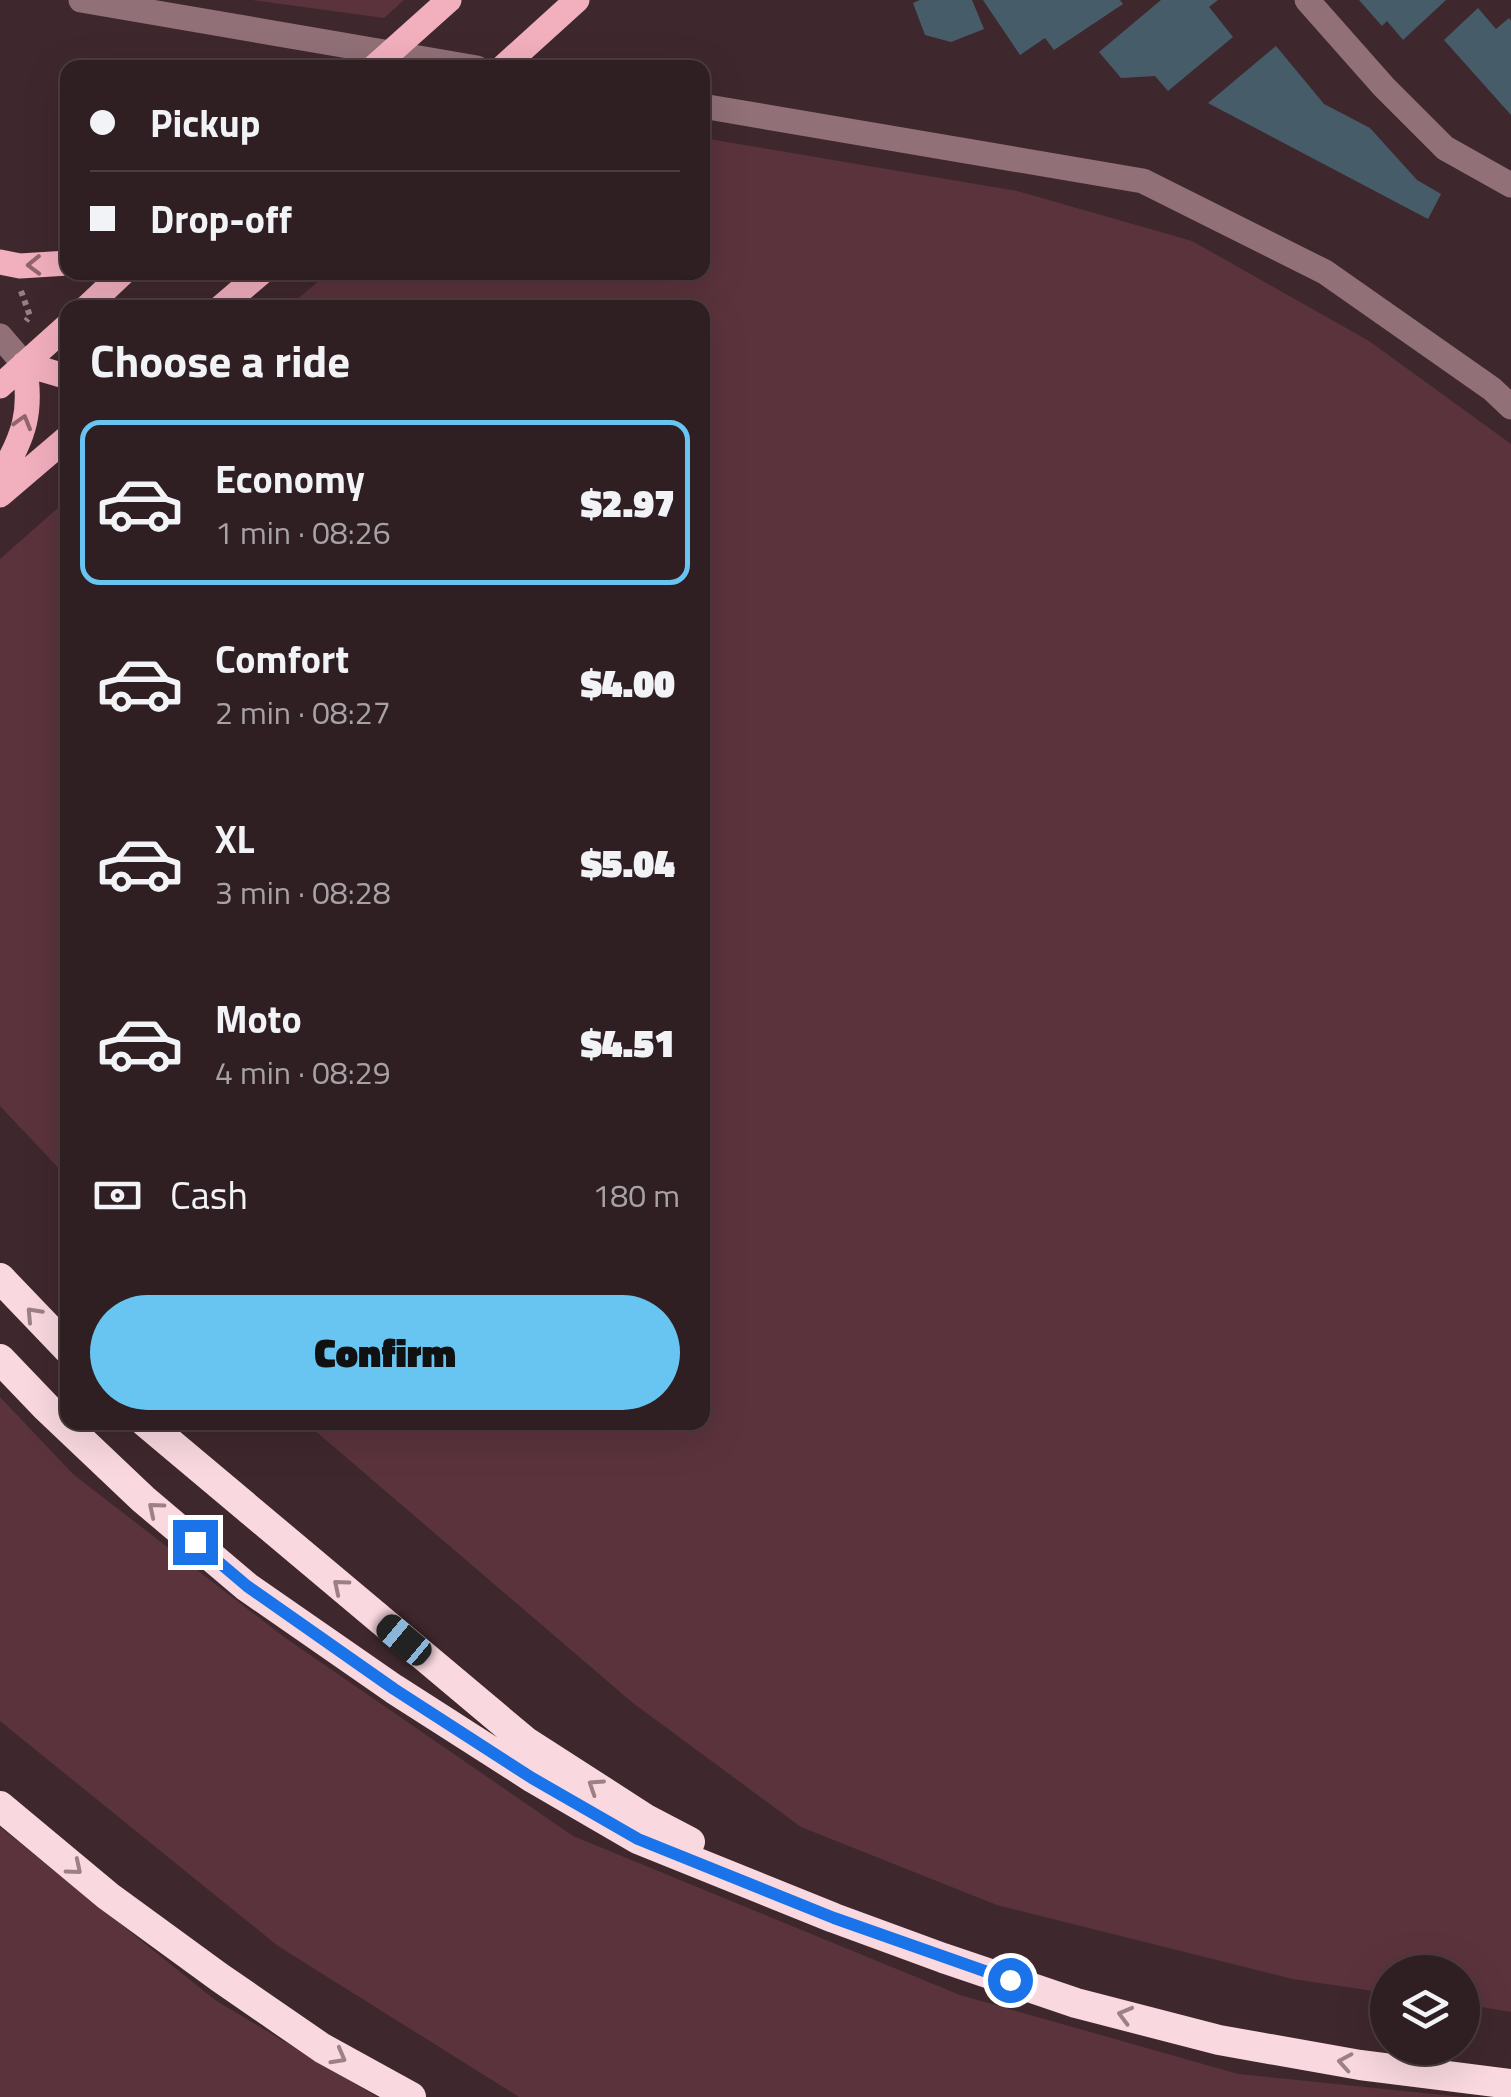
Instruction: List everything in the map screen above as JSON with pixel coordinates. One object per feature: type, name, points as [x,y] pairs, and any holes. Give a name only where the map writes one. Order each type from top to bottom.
[{"type":"highway","points":[[0,1278],[60,1341]]},
{"type":"highway","points":[[0,1358],[60,1420]]},
{"type":"highway","points":[[71,1430],[232,1574],[394,1689],[532,1778],[638,1839],[834,1918],[1076,2002],[1220,2040],[1360,2065],[1511,2084]]},
{"type":"highway","points":[[155,1430],[525,1742],[646,1819],[834,1918]]},
{"type":"highway","points":[[0,1806],[108,1896],[219,1978],[322,2048],[410,2097]]},
{"type":"main road","points":[[383,60],[449,0]]},
{"type":"main road","points":[[511,60],[578,0]]},
{"type":"main road","points":[[0,262],[20,266],[60,264]]},
{"type":"main road","points":[[94,300],[116,280]]},
{"type":"main road","points":[[229,300],[253,280]]},
{"type":"main road","points":[[0,386],[60,331]]},
{"type":"main road","points":[[24,364],[60,375]]},
{"type":"main road","points":[[0,476],[28,416],[29,387],[24,364]]},
{"type":"main road","points":[[0,495],[60,444]]},
{"type":"street","points":[[81,0],[430,60]]},
{"type":"street","points":[[1307,0],[1384,87],[1446,148],[1511,185]]},
{"type":"street","points":[[710,107],[1144,181],[1325,272],[1492,389],[1511,407]]},
{"type":"street","points":[[0,336],[24,364]]},
{"type":"path","points":[[19,285],[30,316],[25,322]]},
{"type":"shaded area","points":[[252,0],[404,0],[384,18]]},
{"type":"shaded area","points":[[710,139],[1017,191],[1192,241],[1369,341],[1511,444],[1511,2012],[1480,2007],[1480,1955],[1370,1955],[1370,1990],[1293,1979],[997,1905],[801,1827],[633,1703],[314,1430],[710,1430],[710,300],[296,300],[320,280],[710,280]]},
{"type":"shaded area","points":[[60,506],[60,1170],[0,1106],[0,559]]},
{"type":"shaded area","points":[[0,1397],[74,1475],[284,1637],[573,1836],[960,1995],[1238,2074],[1463,2097],[519,2097],[278,1946],[0,1721]]},
{"type":"shaded area","points":[[0,1827],[215,2000],[377,2097],[0,2097]]},
{"type":"building","points":[[972,0],[984,29],[951,42],[925,35],[913,3]]},
{"type":"building","points":[[983,0],[1120,0],[1123,4],[1054,50],[1045,38],[1020,55]]},
{"type":"building","points":[[1161,0],[1218,0],[1209,7],[1233,37],[1168,91],[1155,76],[1121,78],[1099,52]]},
{"type":"building","points":[[1359,0],[1446,0],[1403,40],[1387,21],[1382,26]]},
{"type":"building","points":[[1478,8],[1496,29],[1509,18],[1511,21],[1511,115],[1444,40]]},
{"type":"building","points":[[1276,46],[1324,104],[1370,128],[1417,180],[1441,194],[1428,219],[1208,103]]},
{"type":"route","points":[[195,1542],[247,1586],[394,1689],[532,1778],[638,1839],[834,1918],[1010,1980]]}]
